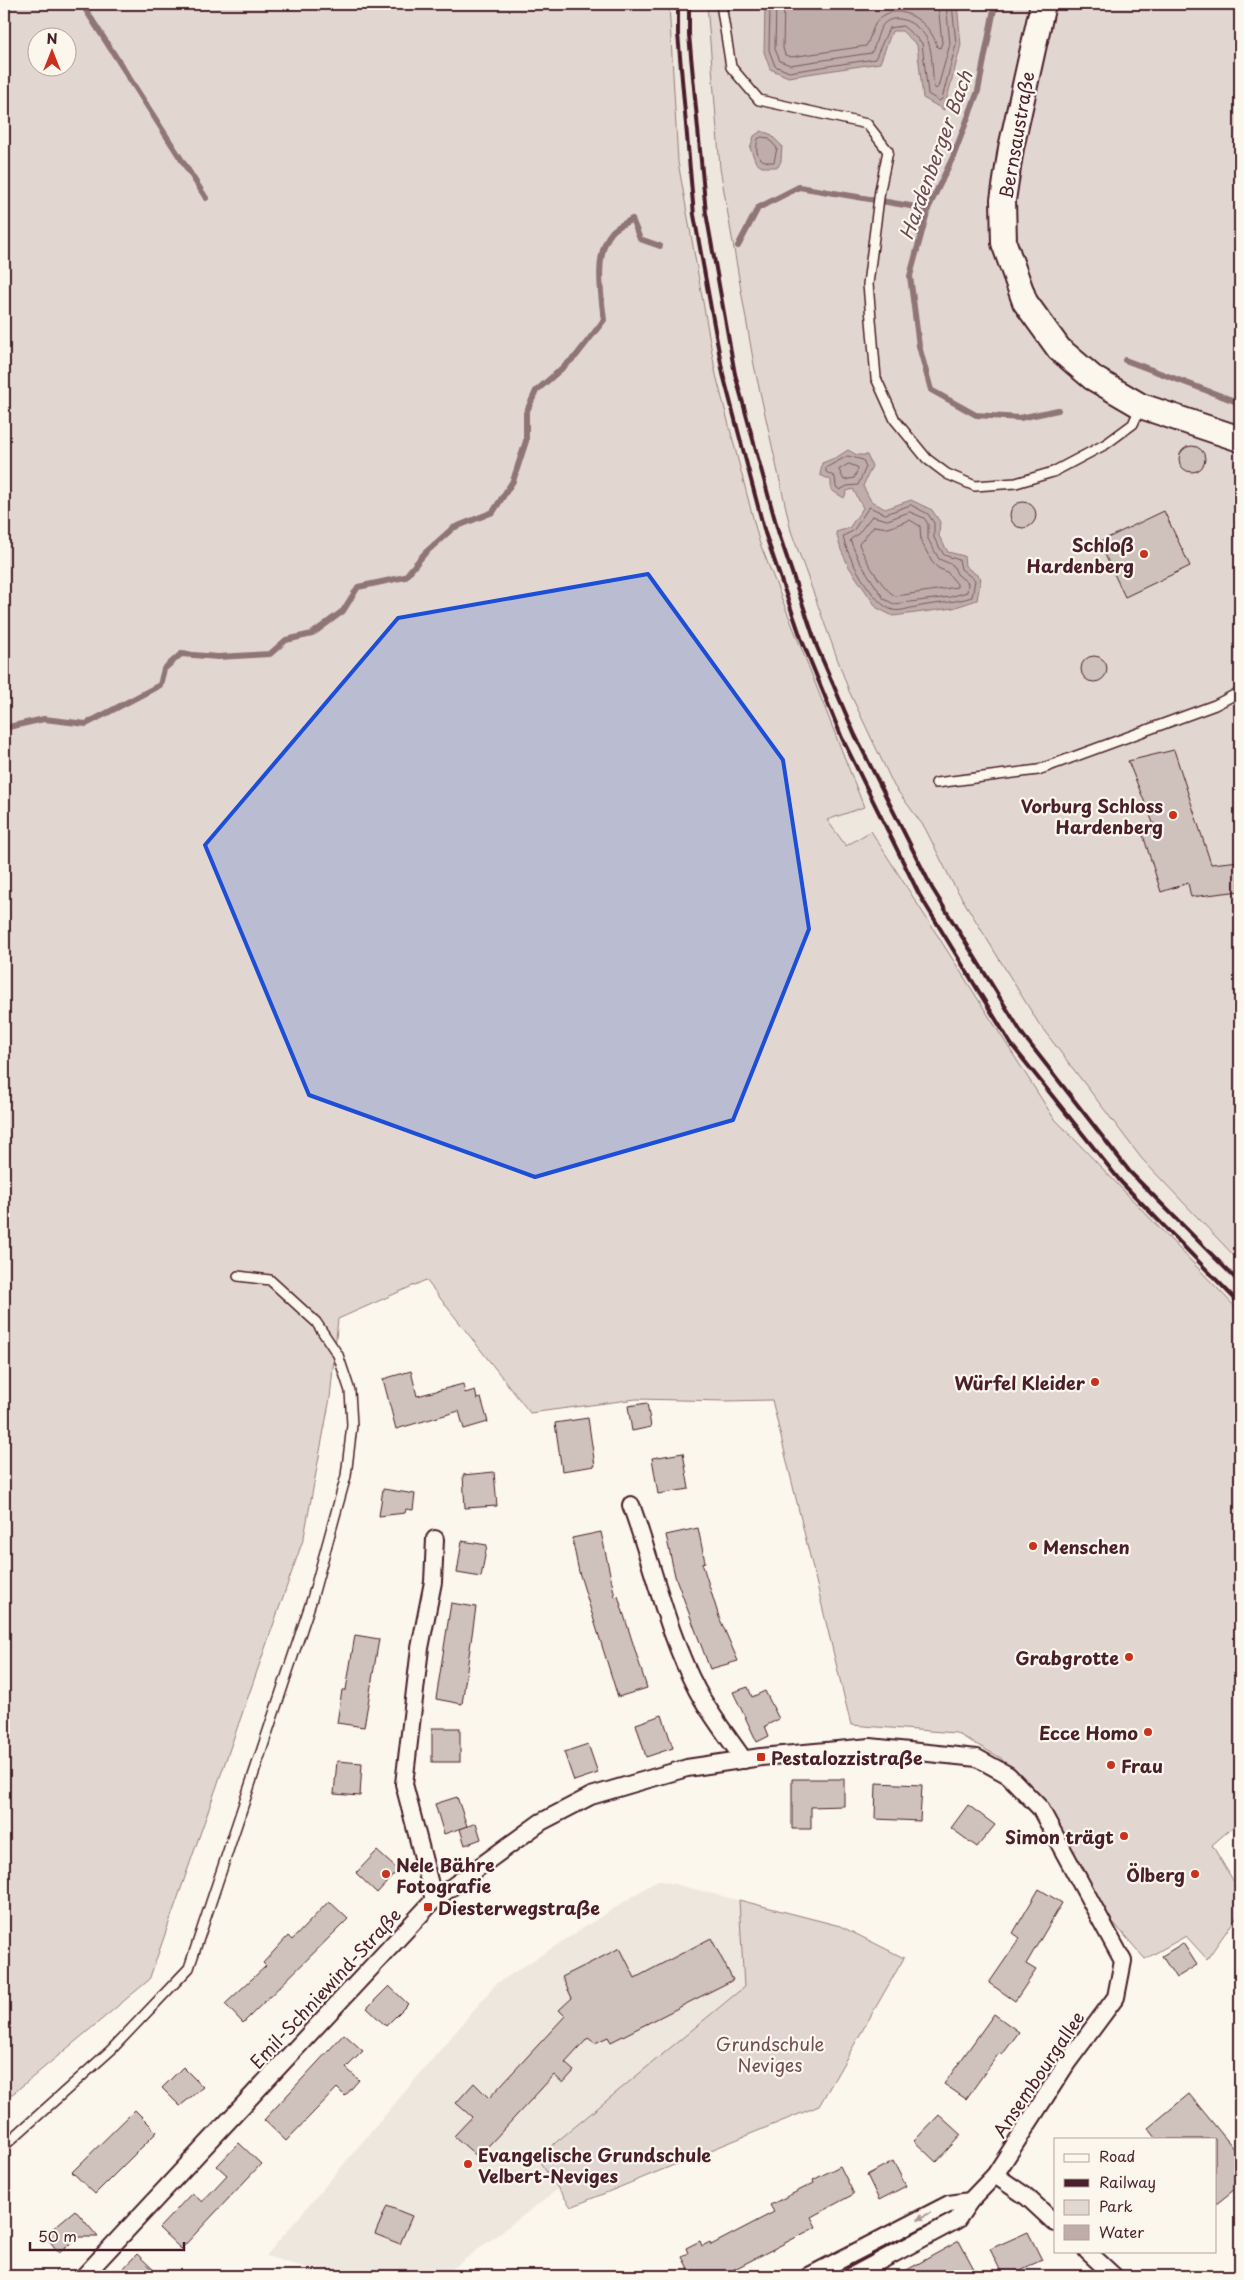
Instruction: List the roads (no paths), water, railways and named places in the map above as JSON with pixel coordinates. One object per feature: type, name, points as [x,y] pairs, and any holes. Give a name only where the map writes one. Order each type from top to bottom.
[{"type":"main road","name":"Bernsaustraße","points":[[1043,4],[1011,148],[1003,200],[1004,243],[1025,302],[1059,349],[1093,378],[1141,406],[1240,439]]},
{"type":"street","points":[[631,1505],[664,1611],[697,1690],[744,1760]]},
{"type":"street","points":[[434,1900],[404,1784],[420,1648],[434,1582],[435,1539]]},
{"type":"street","name":"Emil-Schniewind-Straße","points":[[84,2276],[434,1900],[541,1822],[591,1796],[687,1768],[761,1757],[870,1747],[978,1758],[1008,1774],[1040,1808],[1123,1961]]},
{"type":"street","name":"Ansembourgallee","points":[[852,2276],[958,2220],[970,2201],[995,2175],[1067,2063],[1116,1996],[1123,1961]]},
{"type":"street","points":[[995,2175],[1027,2197],[1054,2222]]},
{"type":"street","points":[[809,2276],[949,2204],[970,2201]]},
{"type":"street","points":[[1088,2252],[1114,2276]]},
{"type":"lane","points":[[722,4],[731,67],[759,100],[867,124],[888,151],[880,190],[868,284],[876,378],[895,420],[927,459],[947,474],[975,486],[1016,484],[1053,472],[1106,444],[1133,424],[1141,406]]},
{"type":"lane","points":[[936,783],[1038,770],[1215,706],[1240,692]]},
{"type":"lane","points":[[4,2146],[111,2050],[189,1968],[312,1599],[343,1486],[352,1425],[350,1391],[338,1355],[316,1322],[270,1280],[238,1276]]},
{"type":"water","points":[[765,4],[957,4],[961,45],[944,110],[923,98],[917,45],[902,31],[892,31],[880,63],[788,77],[770,69],[764,52]]},
{"type":"water","points":[[761,131],[770,134],[782,146],[781,161],[778,167],[762,167],[756,163],[750,148],[754,136]]},
{"type":"water","points":[[848,450],[857,455],[867,455],[872,466],[863,486],[871,501],[885,509],[911,500],[932,510],[940,522],[939,536],[948,552],[964,556],[965,566],[981,578],[977,600],[953,608],[893,616],[877,608],[849,567],[841,550],[836,532],[849,528],[863,508],[853,489],[847,491],[844,498],[831,490],[831,480],[820,475],[822,463]]},
{"type":"waterway","points":[[82,4],[206,198]]},
{"type":"waterway","name":"Hardenberger Bach","points":[[995,4],[978,91],[953,157],[928,209],[910,276],[919,346],[931,390],[976,415],[1020,418],[1058,410]]},
{"type":"waterway","points":[[738,246],[758,208],[799,187],[928,209]]},
{"type":"waterway","points":[[4,728],[44,719],[86,724],[160,685],[164,669],[181,654],[218,657],[270,654],[286,640],[312,634],[343,611],[358,587],[405,577],[425,553],[453,528],[493,512],[513,481],[526,441],[526,413],[536,391],[576,356],[604,320],[600,286],[601,262],[606,240],[612,232],[632,219],[640,239],[660,246]]},
{"type":"waterway","name":"Hardenberger Bach","points":[[1125,360],[1240,403]]},
{"type":"railway","points":[[678,4],[678,34],[694,215],[723,374],[765,533],[801,638],[842,738],[919,894],[1011,1044],[1121,1182],[1240,1304]]},
{"type":"railway","points":[[689,4],[689,35],[706,213],[735,374],[778,531],[817,647],[855,735],[932,888],[1023,1035],[1130,1172],[1240,1283]]},
{"type":"place","name":"Schloß Hardenberg","points":[[1144,554]]},
{"type":"place","name":"Vorburg Schloss Hardenberg","points":[[1173,815]]},
{"type":"place","name":"Würfel Kleider","points":[[1095,1382]]},
{"type":"place","name":"Menschen","points":[[1033,1546]]},
{"type":"place","name":"Grabgrotte","points":[[1129,1657]]},
{"type":"place","name":"Ecce Homo","points":[[1148,1732]]},
{"type":"place","name":"Pestalozzistraße","points":[[761,1757]]},
{"type":"place","name":"Frau","points":[[1111,1765]]},
{"type":"place","name":"Simon trägt","points":[[1124,1836]]},
{"type":"place","name":"Nele Bähre Fotografie","points":[[386,1874]]},
{"type":"place","name":"Ölberg","points":[[1195,1874]]},
{"type":"place","name":"Diesterwegstraße","points":[[428,1907]]},
{"type":"place","name":"Evangelische Grundschule Velbert-Neviges","points":[[468,2164]]},
{"type":"park label","name":"Grundschule Neviges","points":[[770,2053]]}]
